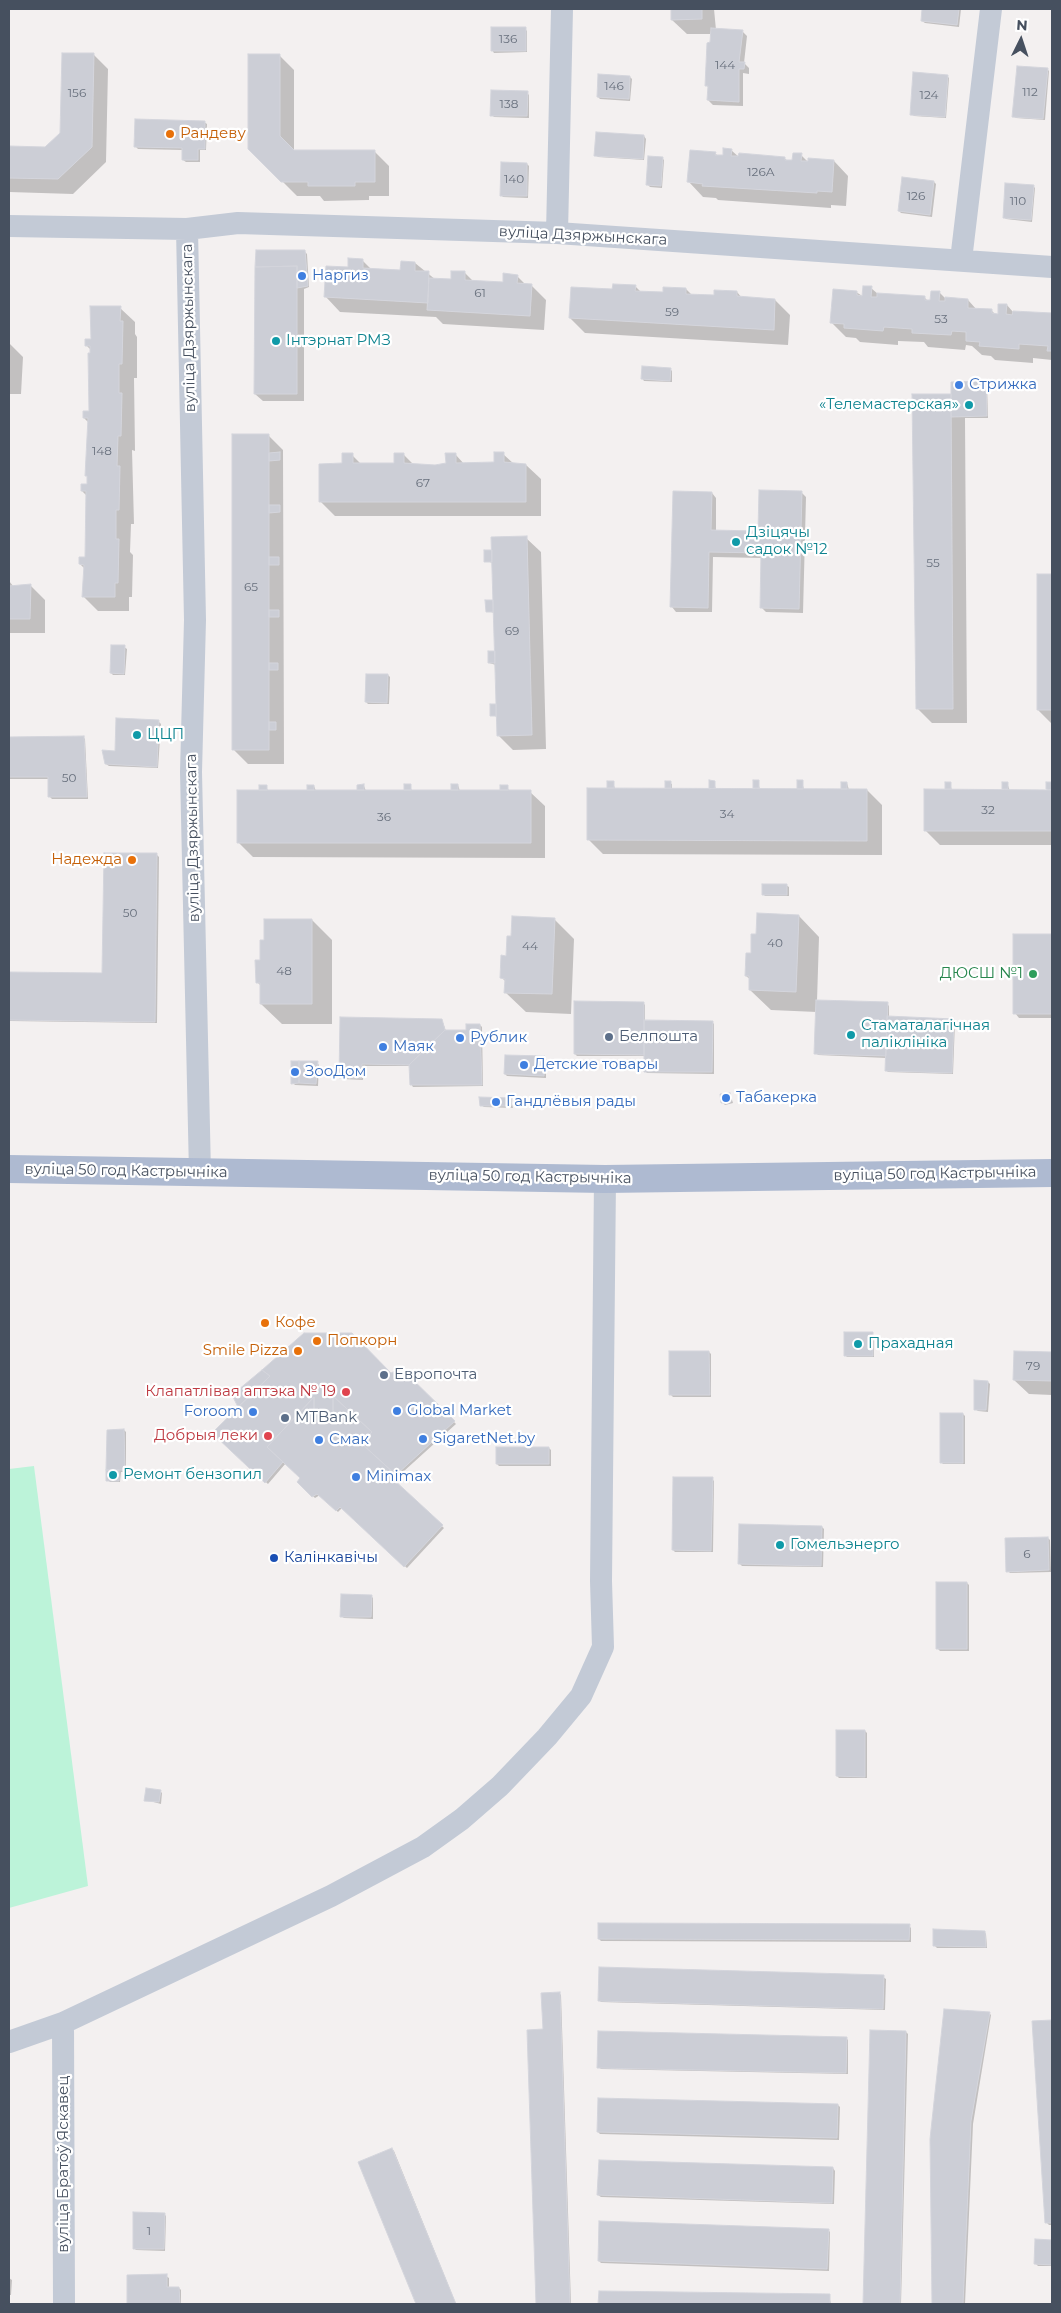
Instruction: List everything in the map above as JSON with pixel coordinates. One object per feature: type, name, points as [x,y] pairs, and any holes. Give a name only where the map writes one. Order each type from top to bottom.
[{"type":"main road","name":"вуліца 50 год Кастрычніка","points":[[9,1169],[605,1179],[1052,1173]]},
{"type":"street","points":[[557,233],[562,9]]},
{"type":"street","points":[[961,260],[991,9]]},
{"type":"street","name":"вуліца Дзяржынскага","points":[[200,1173],[191,772],[194,620],[187,229],[238,223],[557,233],[1052,267]]},
{"type":"street","points":[[9,226],[187,229]]},
{"type":"street","points":[[9,2042],[63,2023],[331,1896],[423,1847],[462,1819],[500,1786],[548,1737],[581,1696],[603,1647],[601,1581],[605,1179]]},
{"type":"street","name":"вуліца Братоў Яскавец","points":[[63,2023],[64,2304]]},
{"type":"green space","points":[[34,1466],[88,1886],[9,1908],[9,1469]]},
{"type":"building","points":[[671,9],[702,9],[702,19],[671,20]]},
{"type":"building","points":[[922,9],[959,9],[957,25],[921,21]]},
{"type":"building","points":[[491,27],[526,27],[526,51],[491,51]]},
{"type":"building","points":[[711,28],[743,30],[739,62],[745,62],[744,69],[739,69],[739,102],[707,100],[708,86],[705,86],[707,43],[710,42]]},
{"type":"building","points":[[62,53],[94,53],[92,147],[58,179],[9,178],[9,146],[45,147],[60,133]]},
{"type":"building","points":[[248,54],[280,54],[280,136],[294,150],[375,150],[375,182],[355,182],[355,186],[308,186],[308,182],[281,182],[248,149]]},
{"type":"building","points":[[1017,66],[1048,68],[1043,119],[1012,117]]},
{"type":"building","points":[[913,72],[948,75],[945,117],[910,115]]},
{"type":"building","points":[[598,74],[630,76],[629,99],[597,97]]},
{"type":"building","points":[[491,90],[528,91],[527,116],[490,116]]},
{"type":"building","name":"Рандеву","points":[[135,119],[205,121],[205,149],[198,149],[198,160],[182,160],[182,148],[134,147]]},
{"type":"building","points":[[596,132],[644,135],[643,159],[594,156]]},
{"type":"building","points":[[723,148],[732,149],[731,156],[738,156],[739,153],[785,157],[785,160],[792,160],[793,153],[802,153],[801,161],[808,161],[808,158],[834,160],[832,192],[817,191],[817,193],[702,186],[703,184],[687,182],[690,150],[716,152],[715,155],[723,155]]},
{"type":"building","points":[[648,156],[663,157],[661,186],[646,185]]},
{"type":"building","points":[[501,162],[527,163],[527,196],[500,196]]},
{"type":"building","points":[[902,177],[934,181],[930,215],[898,211]]},
{"type":"building","points":[[1005,183],[1034,185],[1031,220],[1003,218]]},
{"type":"building","name":"Наргиз","points":[[256,250],[305,250],[308,286],[297,288],[297,266],[255,267]]},
{"type":"building","points":[[348,258],[363,259],[363,268],[400,270],[401,261],[415,262],[415,271],[429,271],[428,303],[324,297],[326,266],[348,267]]},
{"type":"building","name":"Інтэрнат РМЗ","points":[[297,266],[297,394],[254,394],[255,267]]},
{"type":"building","points":[[451,271],[465,271],[465,280],[503,282],[503,273],[518,275],[517,283],[532,284],[530,316],[427,310],[429,278],[451,279]]},
{"type":"building","points":[[613,284],[636,285],[635,291],[663,292],[663,287],[686,288],[686,294],[714,295],[714,290],[737,291],[737,296],[775,299],[774,330],[569,318],[571,287],[612,289]]},
{"type":"building","points":[[863,286],[872,286],[871,297],[877,297],[877,293],[925,296],[925,300],[930,300],[931,291],[940,291],[939,301],[945,301],[945,297],[968,299],[968,308],[992,309],[992,313],[998,314],[998,304],[1007,304],[1006,314],[1012,315],[1013,311],[1052,313],[1052,351],[1047,351],[1048,346],[1019,344],[1019,349],[979,346],[980,342],[966,341],[966,332],[952,331],[951,335],[912,333],[912,329],[884,327],[883,331],[844,328],[844,324],[830,323],[833,289],[857,291],[857,295],[862,296]]},
{"type":"building","points":[[90,306],[121,306],[120,321],[123,321],[122,364],[119,364],[119,393],[122,393],[121,436],[118,436],[117,466],[120,466],[119,510],[116,510],[116,539],[119,539],[118,583],[115,583],[115,597],[82,597],[84,565],[79,564],[79,557],[85,557],[86,491],[81,491],[81,484],[87,484],[87,476],[85,476],[88,418],[83,418],[83,411],[89,411],[88,353],[90,353],[90,346],[85,346],[85,339],[91,339]]},
{"type":"building","points":[[642,366],[671,368],[670,381],[641,379]]},
{"type":"building","name":"«Телемастерская»","points":[[986,381],[987,416],[951,417],[951,382]]},
{"type":"building","points":[[912,394],[951,394],[953,709],[916,709]]},
{"type":"building","points":[[232,434],[269,434],[269,750],[232,750]]},
{"type":"building","points":[[280,452],[280,460],[269,461],[269,453]]},
{"type":"building","points":[[494,452],[504,452],[504,462],[526,464],[526,502],[319,502],[319,464],[342,463],[342,453],[353,453],[353,463],[394,463],[394,453],[404,453],[404,463],[435,465],[446,463],[445,453],[456,453],[456,463],[494,462]]},
{"type":"building","name":"Дзіцячы садок №12","points":[[759,490],[802,491],[799,609],[760,608],[761,553],[709,552],[708,608],[670,607],[673,491],[712,492],[711,530],[758,531]]},
{"type":"building","points":[[269,505],[280,505],[280,512],[269,513]]},
{"type":"building","points":[[527,536],[532,735],[497,736],[491,537]]},
{"type":"building","points":[[484,550],[492,550],[492,562],[484,562]]},
{"type":"building","points":[[269,557],[279,557],[279,565],[269,565]]},
{"type":"building","points":[[1037,574],[1052,574],[1052,710],[1037,710]]},
{"type":"building","points":[[31,584],[30,619],[9,619],[9,586]]},
{"type":"building","points":[[485,600],[493,600],[493,612],[486,612]]},
{"type":"building","points":[[269,610],[279,610],[279,617],[269,617]]},
{"type":"building","points":[[111,645],[125,645],[124,674],[110,673]]},
{"type":"building","points":[[488,651],[495,651],[495,663],[488,663]]},
{"type":"building","points":[[269,663],[278,663],[278,670],[269,670]]},
{"type":"building","points":[[366,674],[388,674],[387,703],[365,702]]},
{"type":"building","points":[[490,704],[496,704],[496,716],[490,716]]},
{"type":"building","name":"ЦЦП","points":[[116,718],[159,720],[157,767],[105,764],[102,750],[115,751]]},
{"type":"building","points":[[269,722],[276,722],[276,730],[269,730]]},
{"type":"building","points":[[84,736],[87,797],[48,797],[48,777],[9,777],[9,737]]},
{"type":"building","points":[[709,780],[715,781],[715,788],[709,789]]},
{"type":"building","points":[[753,780],[759,780],[759,788],[753,788]]},
{"type":"building","points":[[797,780],[803,780],[803,789],[797,789]]},
{"type":"building","points":[[607,781],[614,781],[614,788],[607,788]]},
{"type":"building","points":[[665,781],[671,781],[671,788],[665,788]]},
{"type":"building","points":[[841,782],[847,782],[847,789],[841,789]]},
{"type":"building","points":[[945,782],[951,782],[951,789],[945,789]]},
{"type":"building","points":[[1002,782],[1008,782],[1008,789],[1002,789]]},
{"type":"building","points":[[1046,782],[1052,782],[1052,790],[1046,789]]},
{"type":"building","points":[[364,784],[364,790],[357,790],[357,785]]},
{"type":"building","points":[[404,784],[411,784],[411,790],[404,790]]},
{"type":"building","points":[[451,784],[458,784],[458,790],[451,790]]},
{"type":"building","points":[[259,785],[267,785],[267,790],[259,790]]},
{"type":"building","points":[[307,785],[314,785],[314,790],[307,790]]},
{"type":"building","points":[[500,785],[508,785],[508,790],[500,790]]},
{"type":"building","points":[[587,788],[867,789],[867,841],[587,840]]},
{"type":"building","points":[[924,789],[1052,790],[1052,831],[924,831]]},
{"type":"building","points":[[237,790],[531,790],[531,843],[237,843]]},
{"type":"building","points":[[104,853],[157,853],[155,1022],[9,1020],[9,972],[102,973]]},
{"type":"building","points":[[762,884],[787,884],[787,895],[762,895]]},
{"type":"building","points":[[757,913],[799,915],[796,992],[749,990],[749,976],[745,976],[746,953],[751,953],[751,934],[756,934]]},
{"type":"building","points":[[512,916],[555,918],[552,994],[504,993],[505,979],[500,978],[501,955],[506,956],[507,936],[511,936]]},
{"type":"building","points":[[264,919],[312,919],[312,1004],[260,1004],[260,983],[256,983],[255,960],[260,960],[260,940],[264,940]]},
{"type":"building","name":"ДЮСШ №1","points":[[1013,934],[1052,934],[1052,1014],[1013,1014]]},
{"type":"building","name":"Стаматалагічная паліклініка","points":[[816,1000],[888,1002],[886,1056],[814,1054]]},
{"type":"building","name":"Белпошта","points":[[574,1001],[644,1002],[644,1055],[574,1054]]},
{"type":"building","points":[[887,1016],[954,1019],[952,1073],[885,1071]]},
{"type":"building","name":"Маяк","points":[[340,1017],[442,1019],[445,1030],[409,1065],[362,1064],[362,1078],[339,1078]]},
{"type":"building","points":[[644,1020],[713,1021],[712,1072],[644,1072]]},
{"type":"building","points":[[466,1024],[480,1024],[482,1085],[410,1085],[409,1065],[445,1030],[466,1030]]},
{"type":"building","name":"Детские товары","points":[[505,1055],[545,1056],[544,1076],[504,1074]]},
{"type":"building","name":"ЗооДом","points":[[291,1061],[299,1061],[299,1083],[291,1084]]},
{"type":"building","points":[[299,1061],[318,1061],[316,1084],[299,1083]]},
{"type":"building","name":"Табакерка","points":[[730,1093],[731,1102],[721,1103],[720,1094]]},
{"type":"building","name":"Гандлёвыя рады","points":[[479,1097],[512,1098],[511,1106],[480,1106]]},
{"type":"building","name":"Прахадная","points":[[844,1332],[873,1332],[873,1356],[844,1356]]},
{"type":"building","name":"Globаl Market","points":[[304,1333],[352,1333],[391,1373],[401,1368],[455,1421],[396,1475],[361,1443],[372,1432],[333,1396],[333,1415],[314,1415],[314,1397],[267,1447],[283,1462],[265,1483],[212,1433],[270,1376],[262,1370]]},
{"type":"building","points":[[669,1351],[709,1351],[710,1395],[669,1395]]},
{"type":"building","points":[[1014,1351],[1052,1352],[1052,1381],[1013,1380]]},
{"type":"building","points":[[262,1370],[270,1376],[238,1407],[232,1395]]},
{"type":"building","points":[[974,1380],[988,1381],[986,1410],[974,1410]]},
{"type":"building","points":[[333,1396],[372,1432],[361,1443],[396,1475],[392,1478],[443,1525],[404,1567],[340,1507],[336,1511],[317,1494],[312,1497],[297,1482],[300,1478],[267,1447],[314,1397],[314,1415],[333,1415]]},
{"type":"building","points":[[940,1413],[963,1413],[963,1463],[940,1463]]},
{"type":"building","points":[[124,1429],[125,1470],[106,1470],[107,1430]]},
{"type":"building","points":[[496,1447],[549,1447],[549,1464],[496,1464]]},
{"type":"building","name":"Ремонт бензопил","points":[[106,1470],[119,1470],[119,1481],[106,1481]]},
{"type":"building","points":[[673,1477],[713,1477],[711,1551],[672,1550]]},
{"type":"building","name":"Гомельэнерго","points":[[739,1524],[822,1526],[821,1566],[738,1564]]},
{"type":"building","points":[[1048,1537],[1049,1570],[1006,1572],[1005,1538]]},
{"type":"building","points":[[936,1582],[967,1582],[967,1649],[936,1649]]},
{"type":"building","points":[[341,1594],[372,1595],[371,1617],[340,1617]]},
{"type":"building","points":[[836,1730],[865,1730],[865,1777],[836,1776]]},
{"type":"building","points":[[146,1788],[161,1790],[159,1802],[144,1801]]},
{"type":"building","points":[[598,1923],[910,1924],[909,1940],[598,1939]]},
{"type":"building","points":[[933,1929],[985,1931],[986,1947],[933,1946]]},
{"type":"building","points":[[599,1967],[884,1975],[883,2009],[598,2001]]},
{"type":"building","points":[[560,1992],[570,2304],[536,2304],[527,2030],[543,2029],[541,1993]]},
{"type":"building","points":[[944,2009],[990,2012],[971,2121],[963,2304],[932,2304],[930,2139]]},
{"type":"building","points":[[1052,2020],[1052,2223],[1045,2223],[1032,2021]]},
{"type":"building","points":[[870,2030],[906,2031],[900,2304],[863,2304]]},
{"type":"building","points":[[598,2031],[847,2037],[846,2073],[597,2068]]},
{"type":"building","points":[[598,2098],[838,2104],[837,2138],[597,2132]]},
{"type":"building","points":[[392,2148],[456,2304],[416,2304],[358,2162]]},
{"type":"building","points":[[599,2160],[833,2167],[832,2203],[597,2195]]},
{"type":"building","points":[[133,2212],[165,2213],[164,2249],[133,2249]]},
{"type":"building","points":[[599,2221],[829,2229],[827,2269],[598,2261]]},
{"type":"building","points":[[1035,2239],[1052,2240],[1052,2265],[1034,2264]]},
{"type":"building","points":[[167,2274],[167,2287],[179,2287],[180,2304],[127,2304],[127,2275]]},
{"type":"building","points":[[599,2291],[830,2294],[830,2304],[598,2304]]},
{"type":"place","name":"Рандеву","points":[[170,134]]},
{"type":"place","name":"Наргиз","points":[[302,276]]},
{"type":"place","name":"Інтэрнат РМЗ","points":[[276,341]]},
{"type":"place","name":"Стрижка","points":[[959,385]]},
{"type":"place","name":"«Телемастерская»","points":[[969,405]]},
{"type":"place","name":"Дзіцячы садок №12","points":[[736,542]]},
{"type":"place","name":"ЦЦП","points":[[137,735]]},
{"type":"place","name":"Надежда","points":[[132,860]]},
{"type":"place","name":"ДЮСШ №1","points":[[1033,974]]},
{"type":"place","name":"Стаматалагічная паліклініка","points":[[851,1035]]},
{"type":"place","name":"Белпошта","points":[[609,1037]]},
{"type":"place","name":"Рублик","points":[[460,1038]]},
{"type":"place","name":"Маяк","points":[[383,1047]]},
{"type":"place","name":"Детские товары","points":[[524,1065]]},
{"type":"place","name":"ЗооДом","points":[[295,1072]]},
{"type":"place","name":"Табакерка","points":[[726,1098]]},
{"type":"place","name":"Гандлёвыя рады","points":[[496,1102]]},
{"type":"place","name":"Кофе","points":[[265,1323]]},
{"type":"place","name":"Попкорн","points":[[317,1341]]},
{"type":"place","name":"Прахадная","points":[[858,1344]]},
{"type":"place","name":"Smile Pizza","points":[[298,1351]]},
{"type":"place","name":"Европочта","points":[[384,1375]]},
{"type":"place","name":"Клапатлівая аптэка № 19","points":[[346,1392]]},
{"type":"place","name":"Globаl Market","points":[[397,1411]]},
{"type":"place","name":"Foroom","points":[[253,1412]]},
{"type":"place","name":"MTBank","points":[[285,1418]]},
{"type":"place","name":"Добрыя леки","points":[[268,1436]]},
{"type":"place","name":"SigaretNet.by","points":[[423,1439]]},
{"type":"place","name":"Смак","points":[[319,1440]]},
{"type":"place","name":"Ремонт бензопил","points":[[113,1475]]},
{"type":"place","name":"Minimax","points":[[356,1477]]},
{"type":"place","name":"Гомельэнерго","points":[[780,1545]]},
{"type":"place","name":"Калінкавічы","points":[[274,1558]]}]
